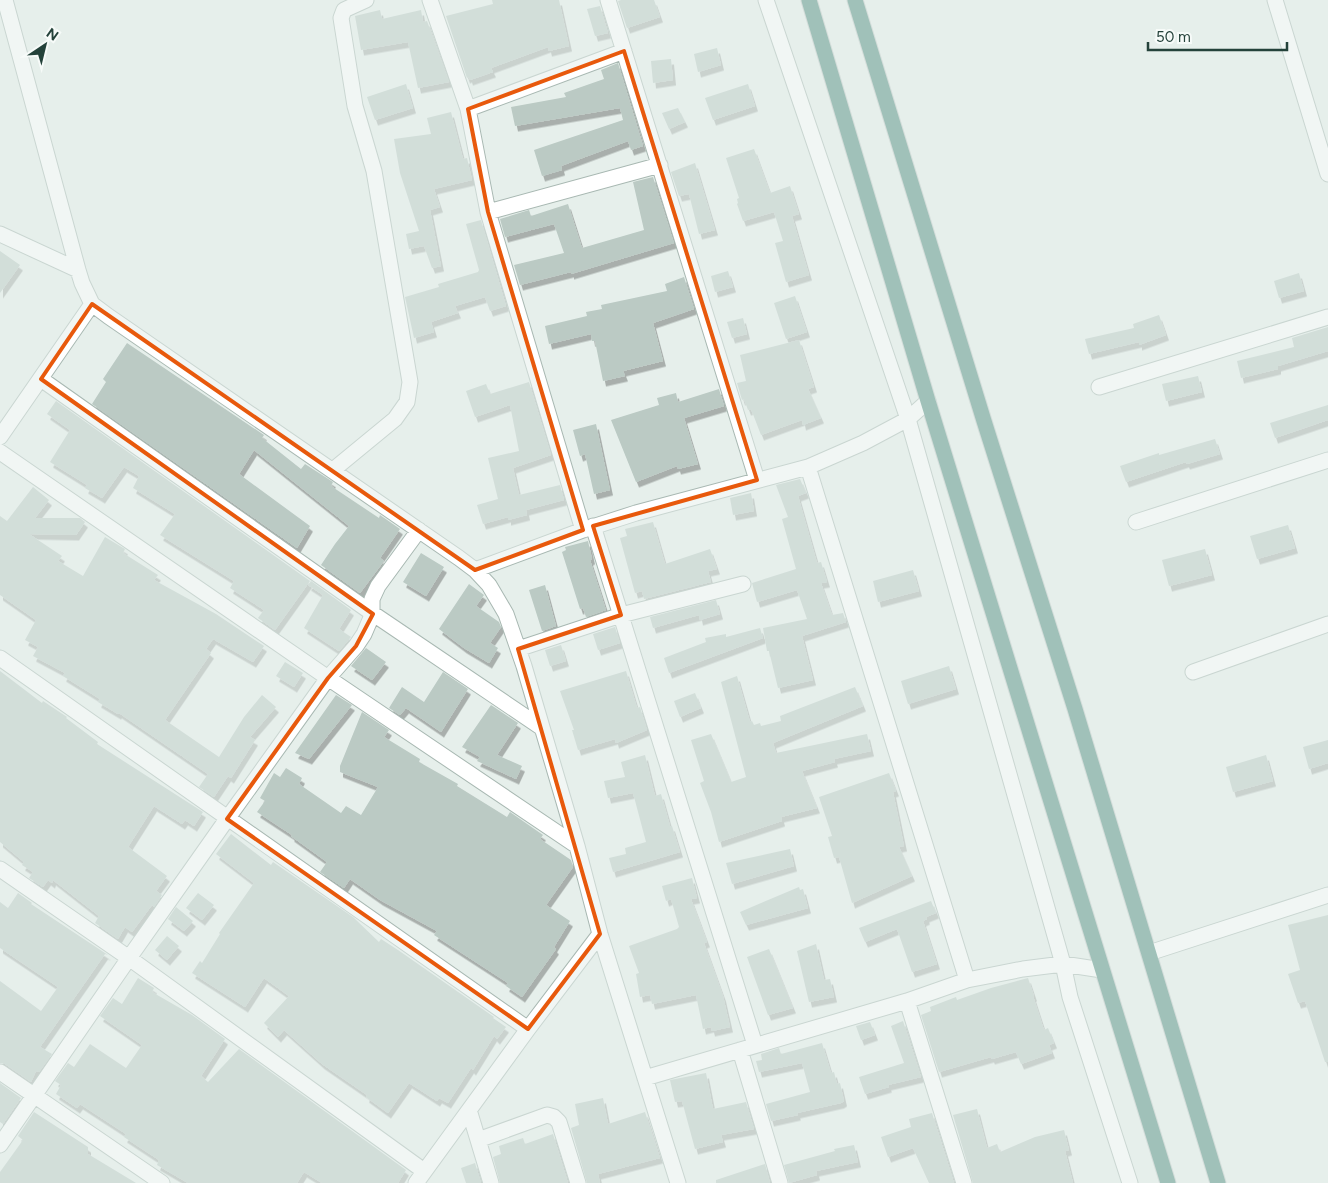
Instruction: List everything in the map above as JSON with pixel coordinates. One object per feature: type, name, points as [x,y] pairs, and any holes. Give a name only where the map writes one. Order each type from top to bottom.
[{"type":"highway","points":[[809,0],[928,401],[1168,1183]]},
{"type":"highway","points":[[855,0],[984,421],[1072,699],[1218,1183]]},
{"type":"street","points":[[5,0],[78,270],[92,304],[475,570],[489,585],[506,614],[542,728],[600,934],[678,1183]]},
{"type":"street","points":[[333,470],[395,419],[407,402],[410,382],[374,171],[355,106],[341,18],[344,10],[366,0]]},
{"type":"street","points":[[608,0],[757,480]]},
{"type":"street","points":[[766,0],[908,419],[1063,964],[1070,996],[1130,1183]]},
{"type":"street","points":[[1275,0],[1328,174]]},
{"type":"street","points":[[435,1],[468,109],[488,212],[588,528],[621,615],[755,1045]]},
{"type":"street","points":[[468,109],[624,51]]},
{"type":"street","points":[[488,212],[660,165]]},
{"type":"street","points":[[0,234],[78,270]]},
{"type":"street","points":[[0,437],[92,304]]},
{"type":"street","points":[[1099,387],[1328,317]]},
{"type":"street","points":[[41,379],[372,614],[542,728]]},
{"type":"street","points":[[475,570],[636,512],[808,467],[863,443],[908,419],[928,401]]},
{"type":"street","points":[[0,452],[576,846]]},
{"type":"street","points":[[1136,522],[1328,460]]},
{"type":"street","points":[[808,467],[967,980]]},
{"type":"street","points":[[0,1145],[227,819],[328,678],[356,646],[364,634],[372,614],[372,599],[378,586],[418,530]]},
{"type":"street","points":[[518,648],[621,615],[743,584]]},
{"type":"street","points":[[1193,672],[1328,624]]},
{"type":"street","points":[[0,658],[227,819],[528,1028]]},
{"type":"street","points":[[0,869],[129,958],[420,1177],[528,1028],[600,934]]},
{"type":"street","points":[[1149,953],[1328,895]]},
{"type":"street","points":[[645,1078],[907,1001],[967,980],[1023,969],[1063,964],[1102,970]]},
{"type":"street","points":[[907,1001],[964,1183]]},
{"type":"street","points":[[740,1050],[780,1183]]},
{"type":"street","points":[[0,1072],[162,1183]]},
{"type":"street","points":[[469,1110],[491,1183]]},
{"type":"street","points":[[478,1140],[547,1115],[554,1116],[559,1122],[578,1183]]},
{"type":"highlighted area","points":[[624,51],[757,480],[593,526],[621,615],[518,649],[600,934],[528,1029],[227,819],[328,678],[356,646],[373,614],[41,379],[92,304],[475,570],[583,530],[488,212],[468,109]]},
{"type":"building","points":[[492,0],[559,0],[569,46],[549,51],[548,47],[491,68],[493,72],[470,80],[469,77],[467,78],[446,16],[493,4]]},
{"type":"building","points":[[654,0],[660,17],[627,28],[618,1]]},
{"type":"building","points":[[600,6],[608,33],[595,36],[587,9]]},
{"type":"building","points":[[380,10],[382,19],[421,10],[423,22],[427,21],[449,82],[418,88],[408,42],[361,50],[355,16]]},
{"type":"building","points":[[717,48],[721,65],[698,72],[694,54]]},
{"type":"building","points":[[671,59],[673,80],[653,83],[651,61]]},
{"type":"building","points":[[618,63],[643,146],[631,150],[628,141],[561,166],[562,170],[542,176],[534,150],[623,120],[620,108],[515,126],[511,107],[566,97],[564,93],[604,79],[601,70]]},
{"type":"building","points":[[406,84],[413,108],[375,120],[367,97]]},
{"type":"building","points":[[748,84],[755,106],[713,120],[705,98]]},
{"type":"building","points":[[678,108],[685,122],[669,129],[662,113]]},
{"type":"building","points":[[451,112],[463,159],[467,158],[472,180],[434,189],[440,207],[430,210],[441,266],[432,268],[424,246],[409,249],[406,234],[419,231],[400,173],[394,139],[431,134],[427,118]]},
{"type":"building","points":[[754,149],[770,193],[790,186],[799,214],[792,216],[809,275],[786,282],[775,243],[783,241],[774,212],[743,221],[737,204],[737,199],[739,198],[726,158]]},
{"type":"building","points":[[695,163],[715,230],[699,234],[689,194],[679,196],[671,172]]},
{"type":"building","points":[[653,177],[674,243],[571,274],[571,272],[520,285],[514,265],[564,253],[554,224],[505,237],[500,219],[529,210],[531,216],[568,204],[582,248],[644,230],[633,182]]},
{"type":"building","points":[[481,220],[506,306],[490,311],[485,297],[455,306],[458,313],[431,322],[434,332],[414,338],[405,297],[439,287],[438,284],[478,272],[466,224]]},
{"type":"building","points":[[0,251],[20,265],[0,293]]},
{"type":"building","points":[[728,271],[733,287],[715,292],[711,276]]},
{"type":"building","points":[[1299,273],[1304,291],[1279,298],[1274,281]]},
{"type":"building","points":[[684,277],[694,309],[653,323],[663,361],[623,371],[625,376],[603,381],[595,341],[592,341],[591,334],[549,344],[545,326],[587,316],[586,312],[602,309],[601,305],[667,291],[665,284]]},
{"type":"building","points":[[795,296],[807,332],[786,339],[774,303]]},
{"type":"building","points":[[1159,315],[1166,335],[1139,345],[1139,342],[1089,354],[1085,339],[1134,328],[1133,324]]},
{"type":"building","points":[[743,318],[747,334],[732,338],[727,322]]},
{"type":"building","points":[[1328,327],[1328,351],[1278,366],[1278,369],[1241,378],[1237,361],[1294,347],[1292,338]]},
{"type":"building","points":[[799,340],[814,387],[808,389],[821,418],[803,425],[802,420],[761,435],[751,409],[748,410],[744,399],[742,400],[737,383],[746,381],[740,355]]},
{"type":"building","points":[[127,343],[264,435],[262,438],[301,469],[305,464],[333,482],[331,486],[379,518],[380,515],[400,529],[380,558],[384,561],[360,593],[321,565],[349,526],[254,450],[239,474],[310,526],[297,548],[92,404],[106,382],[103,379]]},
{"type":"building","points":[[1198,376],[1202,392],[1166,401],[1162,384]]},
{"type":"building","points":[[529,382],[551,455],[513,468],[519,495],[560,485],[564,500],[526,510],[527,515],[508,520],[508,517],[483,524],[477,505],[498,499],[488,458],[519,451],[510,405],[475,417],[466,391],[486,384],[490,394]]},
{"type":"building","points":[[719,389],[724,406],[684,418],[698,464],[678,469],[677,466],[636,482],[611,420],[659,405],[657,398],[676,393],[678,402]]},
{"type":"building","points":[[56,401],[310,581],[275,630],[258,618],[264,610],[230,588],[234,581],[160,535],[175,514],[133,488],[139,476],[124,467],[102,498],[85,488],[87,485],[50,462],[70,430],[47,414]]},
{"type":"building","points":[[1328,405],[1328,420],[1275,438],[1270,423]]},
{"type":"building","points":[[596,424],[610,490],[594,494],[585,454],[580,456],[573,430]]},
{"type":"building","points":[[1215,439],[1220,454],[1187,464],[1186,462],[1126,482],[1120,466],[1159,453],[1159,455]]},
{"type":"building","points":[[800,479],[806,493],[798,496],[817,563],[821,562],[827,582],[821,583],[832,615],[843,613],[846,622],[802,636],[813,680],[778,688],[769,651],[767,651],[763,628],[807,619],[797,590],[757,602],[752,583],[796,569],[782,519],[788,517],[776,485]]},
{"type":"building","points":[[33,487],[49,500],[35,518],[80,518],[85,522],[76,535],[29,534],[62,556],[58,561],[83,576],[105,537],[125,549],[123,553],[158,575],[154,580],[216,614],[264,646],[253,662],[213,639],[206,649],[211,653],[165,720],[219,757],[244,717],[262,695],[276,707],[250,737],[255,740],[231,778],[228,776],[214,797],[199,787],[208,774],[119,713],[98,702],[100,699],[63,676],[65,673],[33,656],[38,647],[25,640],[36,620],[0,595],[0,516],[7,521]]},
{"type":"building","points":[[751,493],[754,511],[733,515],[730,498]]},
{"type":"building","points":[[653,522],[665,564],[710,549],[717,569],[708,571],[711,582],[644,599],[642,591],[635,593],[620,538],[627,536],[625,529]]},
{"type":"building","points":[[1288,525],[1295,548],[1257,559],[1250,536]]},
{"type":"building","points":[[588,541],[592,559],[590,560],[606,610],[586,617],[583,608],[580,609],[562,552],[566,550],[565,547]]},
{"type":"building","points":[[1205,549],[1212,575],[1169,586],[1162,560]]},
{"type":"building","points":[[421,553],[444,567],[426,596],[403,582]]},
{"type":"building","points":[[913,570],[919,591],[878,602],[873,581]]},
{"type":"building","points":[[311,581],[351,610],[339,629],[351,637],[339,651],[304,628],[323,595],[308,585]]},
{"type":"building","points":[[469,584],[484,595],[476,606],[499,622],[501,627],[490,643],[498,648],[489,663],[464,648],[439,629]]},
{"type":"building","points":[[545,585],[556,626],[542,631],[529,590]]},
{"type":"building","points":[[716,600],[720,614],[700,620],[699,615],[653,628],[650,617]]},
{"type":"building","points":[[615,627],[620,643],[598,650],[593,634]]},
{"type":"building","points":[[760,628],[763,638],[669,673],[664,658],[706,642],[705,638],[726,634],[726,637]]},
{"type":"building","points":[[561,645],[566,661],[550,666],[545,650]]},
{"type":"building","points":[[366,648],[386,662],[372,680],[351,666]]},
{"type":"building","points":[[285,662],[303,673],[294,687],[276,676]]},
{"type":"building","points":[[949,666],[956,689],[908,704],[901,681]]},
{"type":"building","points":[[0,671],[42,703],[43,701],[67,717],[98,742],[97,744],[203,812],[194,826],[185,820],[182,824],[154,806],[128,847],[167,876],[156,891],[162,895],[132,932],[125,927],[118,939],[95,923],[99,916],[53,880],[52,883],[48,880],[43,887],[29,878],[33,872],[22,865],[24,862],[0,842]]},
{"type":"building","points":[[626,671],[637,708],[640,707],[647,730],[616,743],[615,739],[578,750],[572,730],[574,730],[560,691]]},
{"type":"building","points":[[443,672],[468,689],[441,732],[406,708],[400,715],[389,708],[402,687],[424,702]]},
{"type":"building","points":[[737,676],[750,722],[752,721],[754,725],[760,723],[761,726],[781,721],[780,716],[855,687],[863,706],[773,743],[776,753],[867,734],[871,751],[834,759],[835,762],[802,771],[817,808],[781,817],[782,821],[719,842],[711,812],[700,783],[704,781],[691,740],[711,734],[731,782],[746,777],[721,682]]},
{"type":"building","points":[[695,693],[701,708],[680,717],[674,701]]},
{"type":"building","points":[[336,695],[352,705],[309,759],[295,753]]},
{"type":"building","points":[[491,705],[518,723],[497,755],[522,766],[516,779],[477,761],[480,757],[462,747]]},
{"type":"building","points":[[362,712],[389,730],[384,737],[420,759],[419,762],[458,784],[457,786],[507,817],[510,812],[543,835],[540,839],[571,860],[573,867],[546,905],[570,921],[554,947],[556,949],[522,997],[506,986],[508,983],[434,935],[437,931],[380,900],[350,879],[344,888],[320,872],[327,862],[292,835],[257,812],[265,801],[260,798],[274,773],[280,777],[286,768],[302,778],[299,784],[341,813],[346,806],[361,815],[378,787],[340,772],[340,766]]},
{"type":"building","points":[[1328,740],[1328,763],[1309,769],[1303,747]]},
{"type":"building","points":[[645,755],[655,796],[661,794],[680,852],[613,872],[609,858],[626,854],[625,848],[646,842],[633,793],[608,798],[604,781],[625,777],[621,762]]},
{"type":"building","points":[[1266,755],[1273,781],[1233,792],[1226,767]]},
{"type":"building","points":[[889,773],[896,791],[893,792],[904,846],[899,847],[912,876],[852,903],[839,857],[834,858],[828,837],[832,836],[819,797]]},
{"type":"building","points":[[231,834],[271,865],[273,862],[353,917],[379,942],[381,939],[398,950],[506,1027],[497,1039],[494,1036],[473,1070],[471,1068],[448,1103],[439,1098],[437,1101],[409,1083],[388,1113],[366,1097],[367,1095],[322,1064],[284,1030],[278,1037],[264,1023],[289,996],[264,978],[245,1007],[192,973],[200,961],[202,963],[219,933],[254,883],[216,854]]},
{"type":"building","points":[[790,849],[794,866],[732,884],[726,863]]},
{"type":"building","points":[[692,878],[697,898],[691,899],[707,942],[704,943],[723,996],[730,1027],[712,1031],[711,1027],[703,1029],[696,995],[652,1004],[650,995],[640,997],[636,974],[639,973],[629,946],[679,927],[671,899],[666,901],[662,886]]},
{"type":"building","points":[[799,887],[800,890],[803,889],[808,908],[746,925],[740,912]]},
{"type":"building","points":[[18,893],[31,904],[108,955],[105,954],[40,1047],[52,1054],[39,1072],[36,1071],[31,1082],[5,1064],[0,1063],[0,981],[41,1011],[58,987],[0,948],[0,902],[8,908]]},
{"type":"building","points":[[198,893],[214,905],[202,920],[186,908]]},
{"type":"building","points":[[931,901],[936,913],[926,917],[927,919],[923,921],[937,964],[912,972],[897,929],[865,942],[859,928]]},
{"type":"building","points":[[176,907],[193,921],[184,931],[168,919]]},
{"type":"building","points":[[1328,915],[1328,1062],[1325,1062],[1305,1001],[1298,1003],[1288,974],[1300,970],[1288,925]]},
{"type":"building","points":[[167,936],[179,946],[167,960],[155,950]]},
{"type":"building","points":[[816,944],[824,980],[830,979],[834,997],[809,1002],[797,951]]},
{"type":"building","points":[[769,949],[793,1008],[768,1015],[747,957]]},
{"type":"building","points":[[138,978],[154,988],[152,992],[192,1015],[225,1039],[201,1076],[208,1082],[239,1049],[406,1170],[398,1183],[322,1183],[304,1172],[297,1183],[188,1183],[157,1165],[159,1160],[124,1137],[126,1134],[80,1104],[77,1108],[56,1094],[61,1085],[55,1081],[68,1063],[74,1067],[90,1044],[126,1068],[142,1045],[100,1016],[113,998],[122,1004]]},
{"type":"building","points":[[1028,978],[1044,1030],[1048,1028],[1054,1043],[1049,1045],[1052,1053],[1021,1064],[1016,1052],[939,1072],[921,1015],[931,1011],[930,1007],[956,997],[957,1000]]},
{"type":"building","points":[[903,1021],[921,1077],[888,1085],[889,1087],[865,1094],[859,1077],[904,1063],[891,1026]]},
{"type":"building","points":[[870,1022],[875,1035],[861,1040],[856,1026]]},
{"type":"building","points":[[822,1043],[831,1073],[834,1072],[837,1084],[840,1083],[844,1101],[771,1121],[766,1104],[810,1092],[802,1063],[759,1072],[756,1061],[762,1060],[761,1054],[779,1048],[781,1054]]},
{"type":"building","points":[[706,1073],[713,1109],[746,1102],[754,1129],[721,1135],[723,1142],[695,1149],[682,1101],[675,1102],[670,1080]]},
{"type":"building","points":[[0,1083],[21,1098],[3,1124],[0,1122]]},
{"type":"building","points":[[603,1098],[608,1124],[645,1112],[660,1158],[598,1174],[600,1183],[587,1183],[571,1128],[579,1125],[575,1104]]},
{"type":"building","points":[[977,1109],[987,1148],[997,1144],[1000,1152],[1035,1137],[1064,1130],[1069,1150],[1065,1151],[1073,1183],[973,1183],[953,1115]]},
{"type":"building","points":[[34,1112],[88,1147],[88,1154],[136,1183],[0,1183],[0,1172],[23,1140],[18,1136]]},
{"type":"building","points":[[932,1113],[954,1183],[929,1183],[913,1148],[888,1157],[881,1137],[911,1127],[909,1119]]},
{"type":"building","points":[[553,1134],[568,1183],[500,1183],[493,1157],[501,1154],[499,1146],[523,1138],[525,1144]]},
{"type":"building","points":[[854,1145],[858,1162],[816,1171],[817,1175],[789,1183],[784,1165],[835,1151],[834,1149]]},
{"type":"building","points":[[475,1163],[481,1183],[466,1183],[461,1168]]},
{"type":"building","points":[[765,1164],[770,1183],[716,1183],[716,1180]]}]
